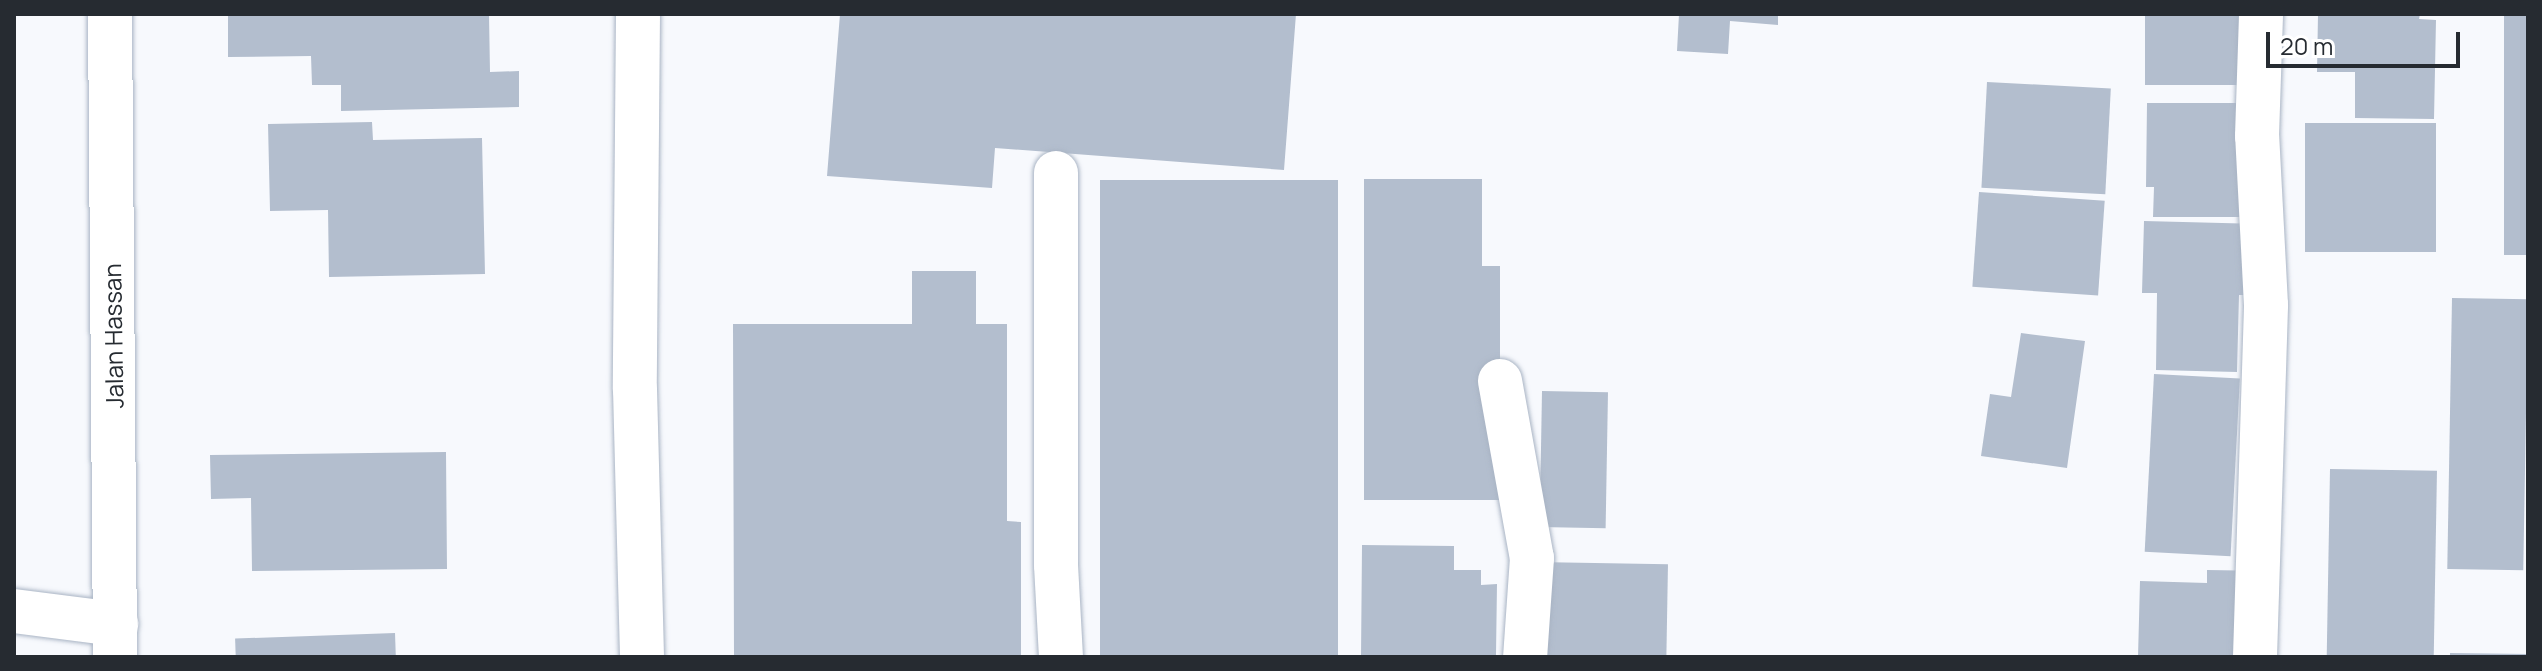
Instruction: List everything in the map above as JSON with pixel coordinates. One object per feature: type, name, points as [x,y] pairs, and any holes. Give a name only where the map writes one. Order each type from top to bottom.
[{"type":"street","name":"Jalan Hassan","points":[[110,14],[115,640]]},
{"type":"street","points":[[638,14],[635,389],[642,657]]},
{"type":"street","points":[[2255,657],[2266,305],[2257,136],[2261,14]]},
{"type":"street","points":[[1056,173],[1056,565],[1061,657]]},
{"type":"street","points":[[1500,381],[1532,558],[1525,657]]},
{"type":"street","points":[[14,611],[115,640]]},
{"type":"building","points":[[228,14],[489,14],[490,72],[519,71],[519,107],[341,111],[341,85],[312,85],[311,56],[228,57]]},
{"type":"building","points":[[840,14],[1296,14],[1284,170],[995,148],[992,188],[827,176]]},
{"type":"building","points":[[1679,14],[1778,14],[1778,25],[1730,21],[1728,54],[1677,51]]},
{"type":"building","points":[[2145,14],[2278,14],[2278,85],[2145,85]]},
{"type":"building","points":[[2318,14],[2420,14],[2419,19],[2436,20],[2434,119],[2355,118],[2355,72],[2317,72]]},
{"type":"building","points":[[2504,14],[2528,14],[2528,255],[2504,255]]},
{"type":"building","points":[[1987,82],[2111,88],[2105,194],[1981,188]]},
{"type":"building","points":[[2147,103],[2262,103],[2252,217],[2153,217],[2154,187],[2146,187]]},
{"type":"building","points":[[372,122],[373,140],[482,138],[485,274],[329,277],[328,210],[270,211],[268,124]]},
{"type":"building","points":[[2305,123],[2436,123],[2436,252],[2305,252]]},
{"type":"building","points":[[1364,179],[1482,179],[1482,266],[1500,266],[1500,500],[1364,500]]},
{"type":"building","points":[[1100,180],[1338,180],[1338,657],[1100,657]]},
{"type":"building","points":[[1979,192],[2105,201],[2098,296],[1972,287]]},
{"type":"building","points":[[2144,221],[2261,224],[2259,295],[2239,295],[2237,372],[2156,370],[2157,293],[2142,293]]},
{"type":"building","points":[[912,271],[976,271],[976,324],[1007,324],[1007,521],[1021,522],[1021,657],[734,657],[733,324],[912,324]]},
{"type":"building","points":[[2452,298],[2528,299],[2523,570],[2447,569]]},
{"type":"building","points":[[2021,333],[2085,341],[2067,468],[1981,456],[1990,394],[2011,397]]},
{"type":"building","points":[[2154,374],[2240,379],[2231,556],[2145,552]]},
{"type":"building","points":[[1542,391],[1608,392],[1606,528],[1540,527]]},
{"type":"building","points":[[446,452],[447,569],[252,571],[251,498],[211,499],[210,455]]},
{"type":"building","points":[[2330,469],[2437,471],[2434,657],[2327,657]]},
{"type":"building","points":[[1362,545],[1454,546],[1454,570],[1481,570],[1481,585],[1497,584],[1496,655],[1361,657]]},
{"type":"building","points":[[1536,562],[1668,564],[1666,657],[1534,657]]},
{"type":"building","points":[[2207,570],[2270,571],[2268,657],[2138,657],[2140,581],[2207,583]]},
{"type":"building","points":[[395,633],[396,657],[236,657],[235,639]]},
{"type":"building","points":[[2450,653],[2528,654],[2528,657],[2450,657]]}]
